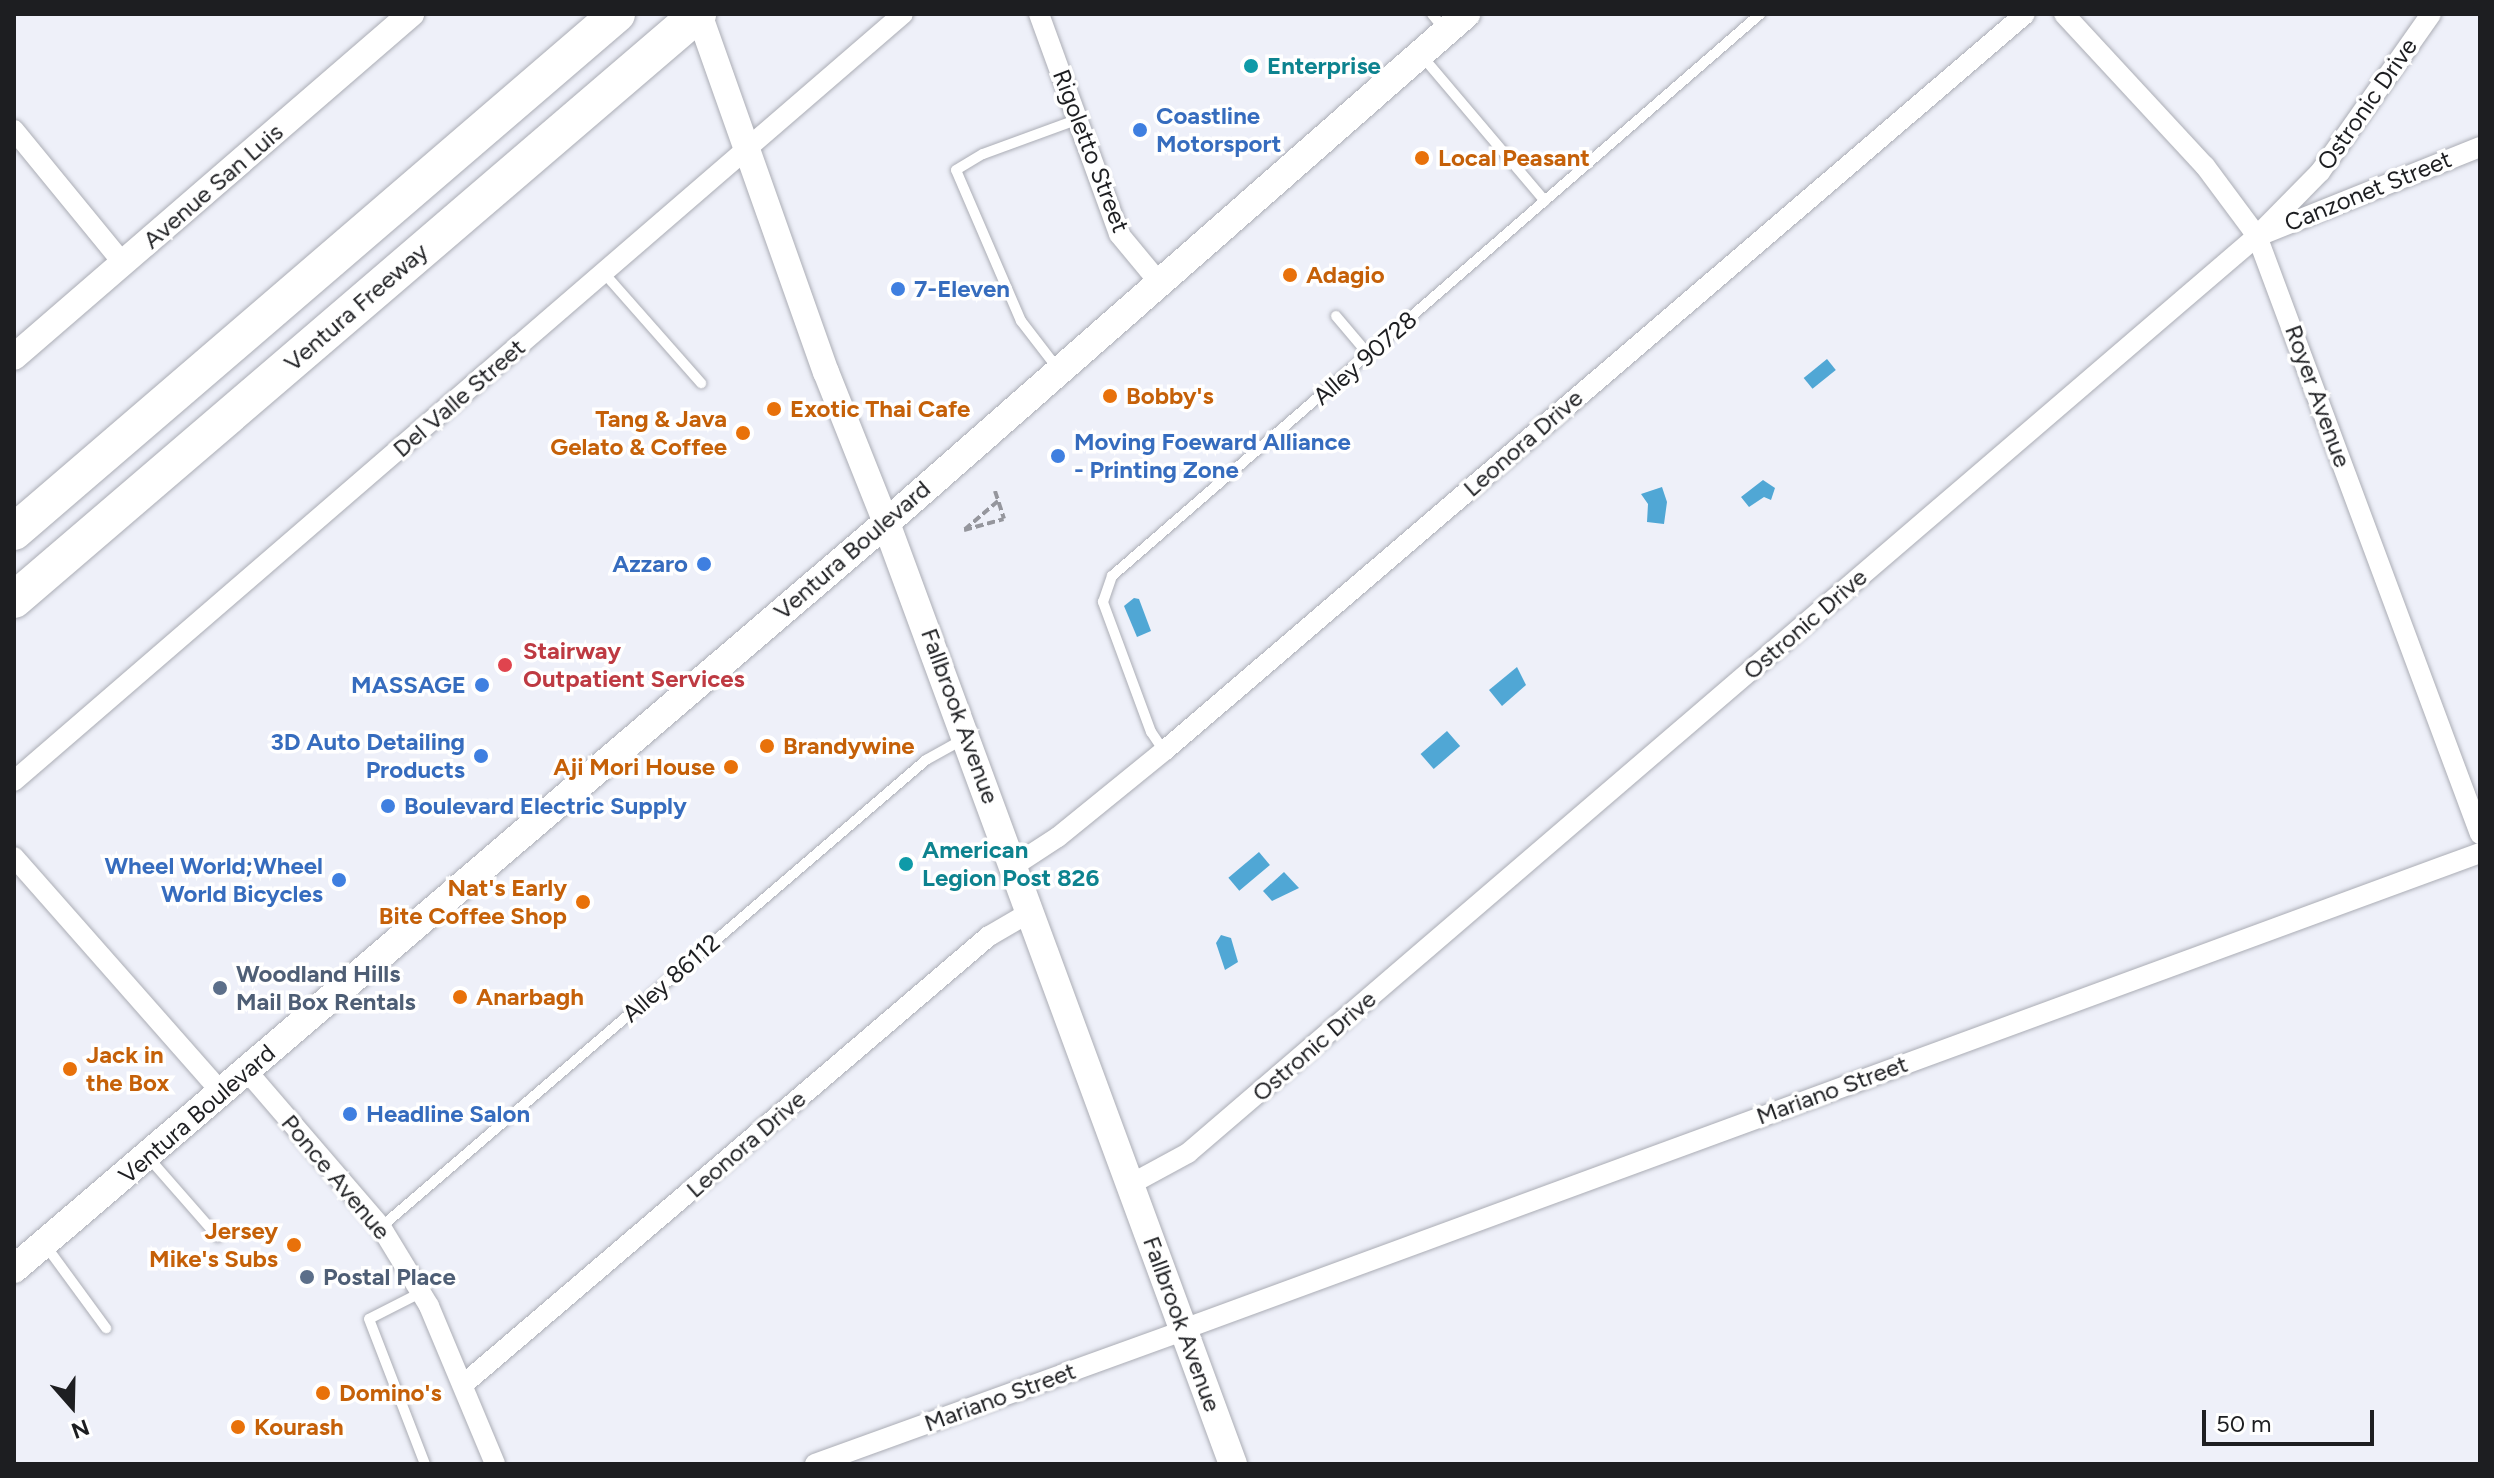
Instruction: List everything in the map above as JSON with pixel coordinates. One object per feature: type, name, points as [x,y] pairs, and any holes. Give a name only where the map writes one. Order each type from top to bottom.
[{"type":"highway","points":[[14,532],[617,14]]},
{"type":"highway","name":"Ventura Freeway","points":[[14,600],[698,14]]},
{"type":"main road","name":"Ventura Boulevard","points":[[14,1269],[886,523],[1157,280],[1420,54],[1448,20]]},
{"type":"main road","name":"Fallbrook Avenue","points":[[886,523],[1032,911],[1233,1464]]},
{"type":"street","name":"Avenue San Luis","points":[[14,357],[411,14]]},
{"type":"street","name":"Fallbrook Avenue","points":[[698,14],[886,523]]},
{"type":"street","name":"Del Valle Street","points":[[14,781],[903,14]]},
{"type":"street","name":"Rigoletto Street","points":[[1039,14],[1119,234],[1157,280]]},
{"type":"street","name":"Leonora Drive","points":[[1015,865],[1058,837],[1164,751],[2025,14]]},
{"type":"street","name":"Royer Avenue","points":[[2064,14],[2205,166],[2257,236],[2480,834]]},
{"type":"street","name":"Ostronic Drive","points":[[1131,1184],[1188,1153],[2257,236],[2279,208],[2320,172],[2431,14]]},
{"type":"street","points":[[14,130],[123,263]]},
{"type":"street","name":"Canzonet Street","points":[[2257,236],[2480,147]]},
{"type":"street","name":"Mariano Street","points":[[815,1464],[2480,853]]},
{"type":"street","points":[[14,857],[222,1093]]},
{"type":"street","name":"Leonora Drive","points":[[465,1383],[989,936],[1032,911]]},
{"type":"street","name":"Ponce Avenue","points":[[247,1071],[381,1227],[422,1292],[465,1383],[495,1464]]},
{"type":"lane","name":"Alley 90728","points":[[1164,751],[1151,732],[1103,602],[1104,590],[1112,576],[1760,14]]},
{"type":"lane","points":[[1420,54],[1545,201]]},
{"type":"lane","points":[[1058,369],[1021,321],[956,170],[983,154],[1076,120]]},
{"type":"lane","points":[[604,273],[701,383]]},
{"type":"lane","points":[[1336,316],[1369,355]]},
{"type":"lane","name":"Alley 86112","points":[[381,1227],[926,760],[967,737]]},
{"type":"lane","points":[[148,1157],[218,1237]]},
{"type":"lane","points":[[45,1243],[106,1328]]},
{"type":"lane","points":[[422,1292],[369,1319],[425,1464]]},
{"type":"path","points":[[995,491],[1004,520],[964,530],[998,501]]},
{"type":"water","points":[[1827,359],[1836,370],[1812,389],[1804,378]]},
{"type":"water","points":[[1763,480],[1775,488],[1771,500],[1764,497],[1749,507],[1741,497]]},
{"type":"water","points":[[1662,487],[1667,502],[1664,524],[1647,522],[1648,504],[1641,494]]},
{"type":"water","points":[[1134,598],[1139,599],[1151,631],[1137,637],[1124,606]]},
{"type":"water","points":[[1517,667],[1526,685],[1502,706],[1489,690]]},
{"type":"water","points":[[1447,731],[1460,746],[1434,769],[1421,754]]},
{"type":"water","points":[[1259,852],[1270,865],[1239,891],[1228,878]]},
{"type":"water","points":[[1284,872],[1299,888],[1272,901],[1263,891]]},
{"type":"water","points":[[1221,935],[1231,938],[1238,962],[1225,970],[1216,943]]},
{"type":"place","name":"Enterprise","points":[[1251,66]]},
{"type":"place","name":"Coastline Motorsport","points":[[1140,130]]},
{"type":"place","name":"Local Peasant","points":[[1422,158]]},
{"type":"place","name":"Adagio","points":[[1290,275]]},
{"type":"place","name":"7-Eleven","points":[[898,289]]},
{"type":"place","name":"Bobby's","points":[[1110,396]]},
{"type":"place","name":"Exotic Thai Cafe","points":[[774,409]]},
{"type":"place","name":"Tang & Java Gelato & Coffee","points":[[743,433]]},
{"type":"place","name":"Moving Foeward Alliance - Printing Zone","points":[[1058,456]]},
{"type":"place","name":"Azzaro","points":[[704,564]]},
{"type":"place","name":"Stairway Outpatient Services","points":[[505,665]]},
{"type":"place","name":"MASSAGE","points":[[482,685]]},
{"type":"place","name":"Brandywine","points":[[767,746]]},
{"type":"place","name":"3D Auto Detailing Products","points":[[481,756]]},
{"type":"place","name":"Aji Mori House","points":[[731,767]]},
{"type":"place","name":"Boulevard Electric Supply","points":[[388,806]]},
{"type":"place","name":"American Legion Post 826","points":[[906,864]]},
{"type":"place","name":"Wheel World;Wheel World Bicycles","points":[[339,880]]},
{"type":"place","name":"Nat's Early Bite Coffee Shop","points":[[583,902]]},
{"type":"place","name":"Woodland Hills Mail Box Rentals","points":[[220,988]]},
{"type":"place","name":"Anarbagh","points":[[460,997]]},
{"type":"place","name":"Jack in the Box","points":[[70,1069]]},
{"type":"place","name":"Headline Salon","points":[[350,1114]]},
{"type":"place","name":"Jersey Mike's Subs","points":[[294,1245]]},
{"type":"place","name":"Postal Place","points":[[307,1277]]},
{"type":"place","name":"Domino's","points":[[323,1393]]},
{"type":"place","name":"Kourash","points":[[238,1427]]}]
